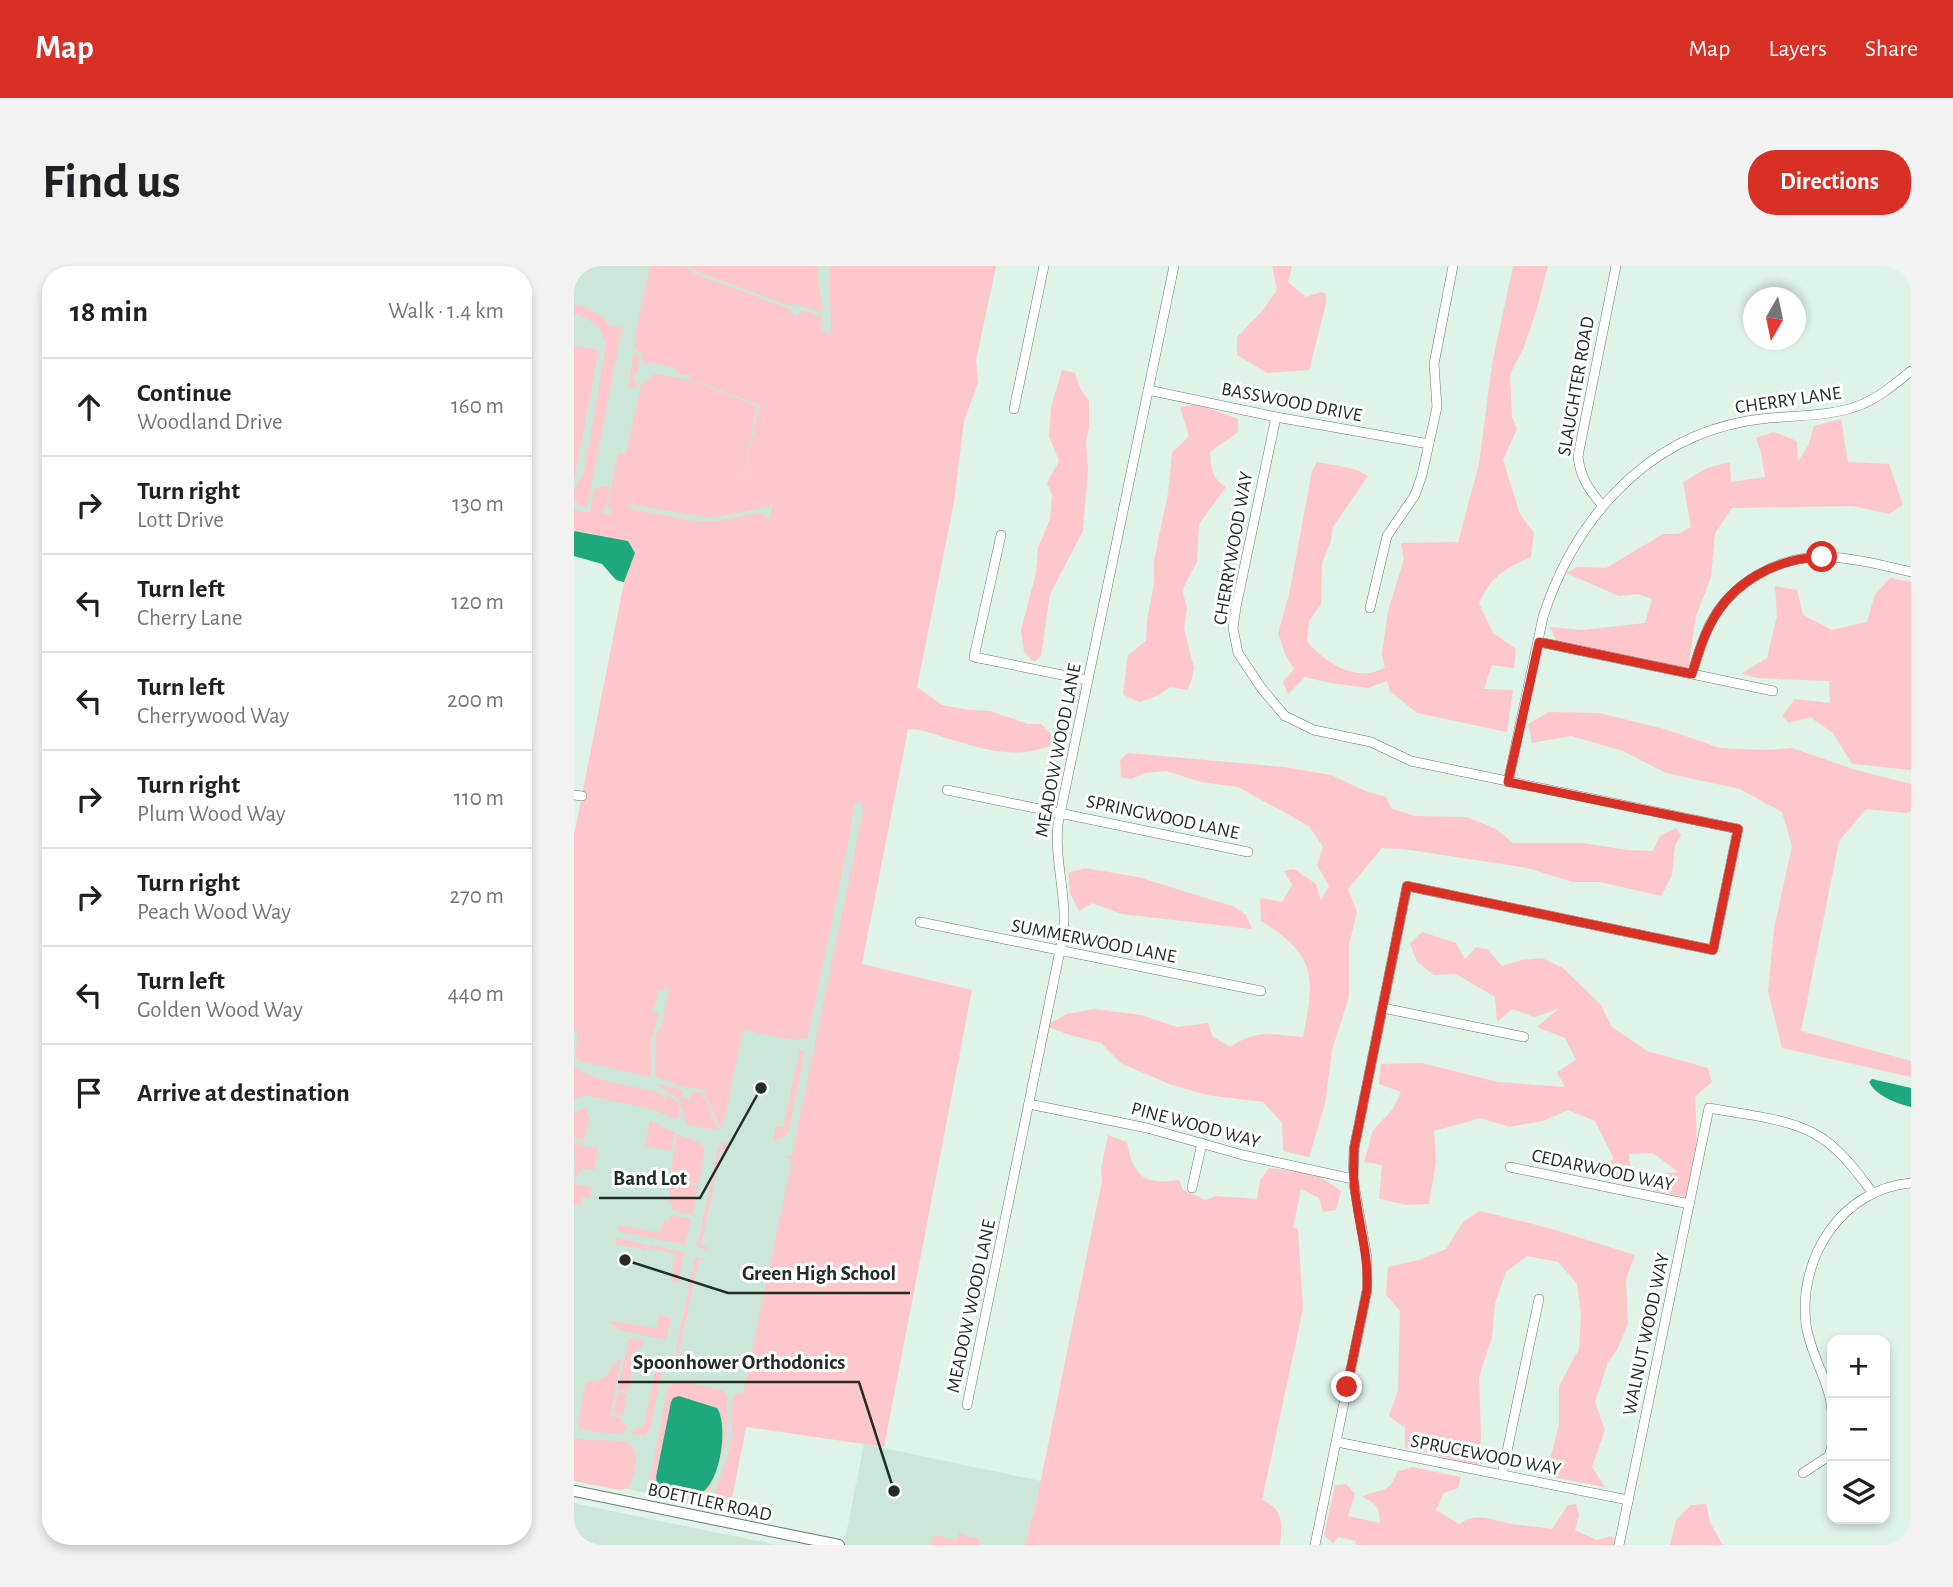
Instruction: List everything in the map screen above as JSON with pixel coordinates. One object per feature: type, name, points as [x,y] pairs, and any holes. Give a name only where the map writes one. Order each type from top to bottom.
[{"type":"street","points":[[1014,409],[1044,266]]},
{"type":"street","name":"MEADOW WOOD LANE","points":[[967,1405],[1061,951],[1065,912],[1056,856],[1060,813],[1174,266]]},
{"type":"street","points":[[1370,608],[1387,536],[1415,495],[1429,444],[1437,407],[1434,364],[1453,266]]},
{"type":"street","name":"SLAUGHTER ROAD","points":[[1602,505],[1580,473],[1578,456],[1616,266]]},
{"type":"street","name":"CHERRY LANE","points":[[1508,782],[1543,617],[1560,571],[1602,505],[1643,467],[1686,441],[1715,429],[1748,421],[1853,407],[1876,397],[1911,371]]},
{"type":"street","name":"BASSWOOD DRIVE","points":[[1148,390],[1276,417],[1429,444]]},
{"type":"street","name":"CHERRYWOOD WAY","points":[[1276,417],[1234,618],[1236,645],[1244,663],[1280,711],[1304,727],[1371,742],[1411,761],[1738,829],[1713,950],[1407,886],[1383,1008]]},
{"type":"street","points":[[1001,535],[974,657],[1087,680]]},
{"type":"street","points":[[1692,674],[1710,624],[1723,604],[1741,586],[1766,570],[1800,559],[1822,557],[1911,572]]},
{"type":"street","points":[[1539,642],[1773,691]]},
{"type":"street","name":"SPRINGWOOD LANE","points":[[947,790],[1248,852]]},
{"type":"street","name":"SUMMERWOOD LANE","points":[[919,922],[1261,991]]},
{"type":"street","points":[[1315,1545],[1367,1290],[1367,1258],[1353,1179],[1356,1138],[1383,1008],[1524,1037]]},
{"type":"street","name":"PINE WOOD WAY","points":[[1030,1104],[1147,1128],[1261,1160],[1353,1179]]},
{"type":"street","name":"WALNUT WOOD WAY","points":[[1619,1545],[1709,1108],[1797,1126],[1815,1134],[1833,1146],[1872,1192]]},
{"type":"street","points":[[1192,1188],[1202,1143]]},
{"type":"street","name":"CEDARWOOD WAY","points":[[1510,1167],[1689,1204]]},
{"type":"street","points":[[1829,1398],[1811,1346],[1807,1325],[1808,1283],[1813,1262],[1836,1222],[1872,1192],[1911,1183]]},
{"type":"street","points":[[1502,1475],[1539,1299]]},
{"type":"street","name":"SPRUCEWOOD WAY","points":[[1337,1443],[1628,1500]]},
{"type":"street","points":[[1802,1473],[1827,1457]]},
{"type":"street","name":"BOETTLER ROAD","points":[[574,1491],[839,1545]]},
{"type":"shaded area","points":[[574,266],[996,266],[976,360],[777,486],[767,540],[574,521]]},
{"type":"shaded area","points":[[650,266],[686,266],[695,274],[790,309],[794,316],[802,310],[822,317],[821,331],[831,333],[829,266],[996,266],[976,360],[978,383],[964,421],[954,502],[917,687],[942,705],[990,711],[1028,724],[1041,724],[1059,742],[1042,749],[1007,752],[908,729],[862,964],[972,990],[884,1447],[746,1427],[729,1513],[718,1511],[713,1498],[729,1452],[732,1432],[731,1407],[735,1393],[743,1394],[792,1160],[785,1156],[792,1155],[863,811],[862,804],[854,803],[808,1037],[786,1039],[743,1029],[721,1129],[705,1094],[706,1090],[680,1086],[655,1076],[656,1035],[662,1025],[669,988],[658,990],[653,1013],[659,1014],[651,1040],[651,1077],[579,1061],[575,1055],[578,1033],[574,1032],[574,835],[626,573],[635,553],[628,541],[574,531],[574,509],[590,513],[594,490],[601,486],[610,488],[602,513],[610,515],[611,509],[608,506],[618,453],[626,454],[641,385],[655,374],[690,380],[757,406],[742,483],[760,405],[690,379],[690,376],[676,373],[677,368],[649,362],[647,365],[641,352],[635,349],[635,337]],"holes":[[[773,503],[770,520],[760,513],[699,522],[627,508],[629,504],[709,518],[767,507]]]},
{"type":"shaded area","points":[[690,266],[817,266],[822,313],[795,304],[788,305],[700,273]]},
{"type":"shaded area","points":[[1272,266],[1292,266],[1288,282],[1306,297],[1321,292],[1326,294],[1309,370],[1267,373],[1237,355],[1237,337],[1263,310],[1277,290]]},
{"type":"shaded area","points":[[1513,266],[1548,266],[1524,347],[1510,374],[1512,417],[1517,429],[1503,460],[1520,514],[1534,533],[1531,557],[1500,574],[1479,603],[1493,633],[1516,649],[1514,668],[1492,665],[1484,689],[1513,690],[1507,732],[1417,713],[1390,691],[1387,681],[1368,688],[1305,677],[1288,694],[1283,682],[1294,669],[1285,654],[1278,633],[1289,595],[1312,471],[1317,462],[1350,468],[1368,476],[1333,527],[1331,541],[1322,563],[1321,604],[1309,621],[1307,641],[1326,659],[1351,672],[1373,672],[1385,668],[1382,654],[1388,611],[1404,559],[1401,543],[1458,542],[1479,464],[1492,364]]},
{"type":"shaded area","points":[[574,305],[596,312],[611,328],[622,328],[587,507],[577,505],[578,500],[574,503],[574,490],[584,471],[606,346],[596,325],[574,314]]},
{"type":"shaded area","points":[[574,346],[599,350],[575,475],[574,475]]},
{"type":"shaded area","points":[[634,353],[639,356],[633,382],[637,383],[636,388],[628,386]]},
{"type":"shaded area","points":[[1062,370],[1075,373],[1081,390],[1089,400],[1086,441],[1088,470],[1083,531],[1050,594],[1041,656],[1034,662],[1024,652],[1021,630],[1036,573],[1038,548],[1050,519],[1052,495],[1047,483],[1059,461],[1049,436],[1051,407]]},
{"type":"shaded area","points":[[1197,404],[1238,419],[1238,432],[1210,452],[1213,472],[1217,480],[1226,487],[1199,524],[1197,562],[1182,590],[1187,608],[1184,629],[1194,668],[1187,690],[1170,687],[1159,695],[1140,702],[1123,695],[1128,655],[1146,641],[1147,619],[1154,585],[1154,561],[1168,493],[1172,453],[1189,436],[1180,407]]},
{"type":"shaded area","points":[[1841,419],[1848,462],[1889,464],[1903,505],[1889,514],[1853,506],[1732,508],[1715,533],[1711,577],[1696,616],[1688,670],[1556,641],[1550,627],[1582,630],[1645,623],[1652,599],[1638,594],[1619,596],[1566,573],[1577,567],[1606,568],[1663,534],[1678,534],[1691,527],[1683,482],[1707,468],[1730,462],[1731,482],[1765,477],[1756,438],[1774,432],[1797,441],[1798,461],[1808,446],[1814,426]]},
{"type":"shaded area","points":[[574,531],[628,541],[635,553],[624,582],[616,580],[602,564],[574,556]]},
{"type":"shaded area","points":[[1890,578],[1911,582],[1911,770],[1852,764],[1833,733],[1810,717],[1789,723],[1782,716],[1795,699],[1830,703],[1829,681],[1757,678],[1741,674],[1767,658],[1777,616],[1775,586],[1797,590],[1803,615],[1832,630],[1867,622],[1875,594]]},
{"type":"shaded area","points":[[1549,712],[1599,713],[1668,730],[1720,748],[1792,748],[1856,770],[1911,784],[1911,811],[1906,813],[1866,809],[1839,841],[1801,1031],[1911,1061],[1911,1077],[1782,1048],[1768,991],[1774,929],[1792,846],[1782,812],[1740,789],[1666,773],[1623,751],[1571,736],[1532,743],[1528,724]]},
{"type":"shaded area","points":[[610,749],[871,806],[771,1289],[730,1510],[574,1478],[574,959]]},
{"type":"shaded area","points":[[1128,753],[1284,767],[1331,775],[1365,791],[1386,797],[1391,808],[1415,816],[1467,817],[1496,829],[1513,843],[1583,843],[1653,851],[1660,836],[1676,828],[1681,835],[1675,845],[1672,875],[1661,896],[1600,882],[1573,882],[1527,868],[1382,848],[1348,889],[1357,912],[1349,945],[1349,997],[1332,1050],[1325,1104],[1309,1157],[1283,1151],[1282,1123],[1263,1102],[1207,1095],[1172,1085],[1122,1064],[1101,1043],[1045,1026],[1067,1014],[1094,1009],[1141,1015],[1177,1027],[1208,1023],[1212,1036],[1230,1047],[1258,1035],[1303,1037],[1309,998],[1308,969],[1293,945],[1261,921],[1260,898],[1282,902],[1292,885],[1284,871],[1294,869],[1316,884],[1321,900],[1329,886],[1317,865],[1323,847],[1309,826],[1238,787],[1201,782],[1167,771],[1145,773],[1131,779],[1121,777],[1120,760]]},
{"type":"shaded area","points":[[1085,868],[1138,877],[1235,907],[1246,915],[1252,929],[1122,914],[1092,903],[1079,911],[1070,893],[1068,873]]},
{"type":"shaded area","points":[[1422,932],[1456,943],[1465,959],[1476,947],[1487,949],[1502,966],[1521,960],[1542,958],[1563,968],[1601,1005],[1612,1027],[1647,1051],[1708,1068],[1712,1082],[1695,1097],[1697,1142],[1686,1197],[1653,1191],[1643,1176],[1678,1172],[1653,1153],[1629,1154],[1632,1183],[1594,1174],[1614,1159],[1595,1121],[1568,1110],[1543,1121],[1509,1127],[1481,1118],[1434,1131],[1436,1162],[1429,1204],[1407,1205],[1379,1199],[1382,1165],[1364,1162],[1373,1130],[1392,1110],[1401,1092],[1379,1084],[1381,1064],[1422,1063],[1498,1082],[1565,1087],[1557,1072],[1576,1060],[1565,1038],[1537,1027],[1558,1009],[1534,1017],[1512,1009],[1497,1022],[1495,997],[1456,974],[1434,975],[1417,962],[1410,944]]},
{"type":"shaded area","points":[[800,1050],[805,1051],[788,1133],[773,1142],[776,1126],[783,1127]]},
{"type":"shaded area","points":[[574,1065],[602,1080],[663,1094],[666,1099],[667,1094],[677,1102],[680,1108],[679,1117],[672,1118],[655,1110],[585,1095],[574,1099]]},
{"type":"shaded area","points":[[1872,1079],[1911,1088],[1911,1107],[1881,1095],[1869,1082]]},
{"type":"shaded area","points":[[656,1084],[683,1090],[682,1098],[689,1100],[692,1091],[703,1094],[718,1130],[687,1125],[679,1099]]},
{"type":"shaded area","points":[[588,1107],[587,1114],[590,1115],[584,1140],[574,1138],[574,1113]]},
{"type":"shaded area","points":[[650,1120],[675,1133],[671,1151],[645,1146]]},
{"type":"shaded area","points":[[677,1134],[698,1142],[704,1149],[699,1184],[670,1177]]},
{"type":"shaded area","points":[[1108,1135],[1127,1142],[1133,1163],[1142,1176],[1157,1181],[1179,1180],[1183,1190],[1206,1200],[1216,1196],[1257,1199],[1260,1180],[1269,1168],[1316,1174],[1341,1191],[1336,1210],[1323,1212],[1319,1198],[1301,1189],[1293,1227],[1298,1229],[1303,1309],[1262,1500],[1274,1508],[1280,1518],[1280,1545],[1025,1545],[1038,1494],[1102,1181],[1101,1169]]},
{"type":"shaded area","points":[[574,1143],[598,1149],[594,1170],[582,1168],[580,1174],[575,1177]]},
{"type":"shaded area","points":[[723,1143],[729,1143],[728,1149],[721,1149],[701,1245],[707,1247],[706,1250],[697,1247],[718,1148]]},
{"type":"shaded area","points":[[669,1180],[698,1186],[692,1215],[671,1210],[672,1203],[668,1202],[670,1189],[667,1188]]},
{"type":"shaded area","points":[[574,1184],[592,1188],[590,1198],[582,1197],[580,1207],[574,1205]]},
{"type":"shaded area","points":[[1480,1211],[1545,1227],[1635,1255],[1626,1279],[1628,1324],[1617,1350],[1608,1362],[1595,1402],[1605,1430],[1592,1467],[1605,1487],[1546,1476],[1559,1424],[1559,1386],[1579,1349],[1581,1315],[1577,1284],[1558,1262],[1527,1256],[1506,1272],[1495,1303],[1492,1337],[1479,1377],[1481,1438],[1478,1465],[1405,1448],[1405,1428],[1389,1416],[1398,1390],[1400,1311],[1386,1295],[1388,1267],[1419,1260],[1446,1249],[1463,1222]]},
{"type":"shaded area","points":[[670,1215],[691,1219],[685,1245],[618,1231],[619,1225],[660,1233],[664,1221],[668,1222]]},
{"type":"shaded area","points":[[616,1238],[648,1245],[646,1252],[643,1249],[615,1245]]},
{"type":"shaded area","points":[[649,1245],[684,1252],[678,1282],[671,1281],[676,1254],[649,1248]]},
{"type":"shaded area","points":[[697,1257],[705,1260],[698,1261],[676,1368],[681,1370],[680,1372],[672,1369]]},
{"type":"shaded area","points":[[659,1315],[671,1318],[666,1340],[619,1330],[609,1323],[656,1328]]},
{"type":"shaded area","points":[[629,1338],[644,1341],[642,1348],[637,1347],[628,1391],[618,1390]]},
{"type":"shaded area","points":[[617,1359],[621,1360],[610,1416],[622,1418],[621,1422],[627,1426],[626,1430],[621,1433],[591,1432],[577,1428],[586,1382],[605,1376],[616,1366]]},
{"type":"shaded area","points":[[651,1359],[662,1360],[663,1366],[650,1429],[645,1435],[631,1434],[637,1427],[644,1427],[657,1362]]},
{"type":"shaded area","points":[[677,1381],[722,1390],[727,1396],[726,1440],[711,1486],[711,1509],[651,1497],[648,1490],[668,1388]],"holes":[[[679,1396],[723,1421],[718,1460],[699,1494],[661,1486],[656,1477],[673,1398]]]},
{"type":"shaded area","points":[[618,1392],[627,1394],[623,1416],[613,1414]]},
{"type":"shaded area","points":[[679,1396],[717,1408],[721,1417],[722,1441],[717,1468],[706,1489],[699,1494],[665,1488],[657,1483],[671,1402]]},
{"type":"shaded area","points":[[574,1439],[623,1441],[630,1444],[636,1455],[636,1462],[633,1477],[626,1489],[574,1481]]},
{"type":"shaded area","points":[[864,1444],[1041,1481],[1025,1545],[844,1545]]},
{"type":"shaded area","points":[[1412,1467],[1461,1477],[1458,1488],[1444,1493],[1436,1510],[1459,1524],[1479,1517],[1552,1529],[1568,1505],[1576,1504],[1579,1515],[1575,1530],[1597,1540],[1612,1536],[1616,1541],[1614,1545],[1356,1545],[1355,1541],[1338,1537],[1333,1544],[1324,1535],[1335,1485],[1346,1484],[1355,1494],[1348,1516],[1380,1523],[1376,1507],[1362,1497],[1387,1488],[1397,1472]]},
{"type":"shaded area","points":[[574,1503],[597,1508],[777,1545],[574,1545]]},
{"type":"shaded area","points":[[1706,1504],[1710,1522],[1722,1544],[1726,1545],[1670,1545],[1676,1520],[1691,1505]]},
{"type":"shaded area","points":[[942,1529],[942,1537],[957,1540],[959,1533],[965,1537],[979,1538],[979,1545],[931,1545],[933,1536],[941,1536]]},
{"type":"place","name":"Band Lot","points":[[761,1088]]},
{"type":"place","name":"Green High School","points":[[625,1260]]},
{"type":"place","name":"Spoonhower Orthodonics","points":[[894,1491]]},
{"type":"route","points":[[1347,1387],[1368,1275],[1365,1242],[1353,1179],[1354,1149],[1407,886],[1713,950],[1738,829],[1508,782],[1539,642],[1692,674],[1710,624],[1723,604],[1741,586],[1783,563],[1822,557]]}]
